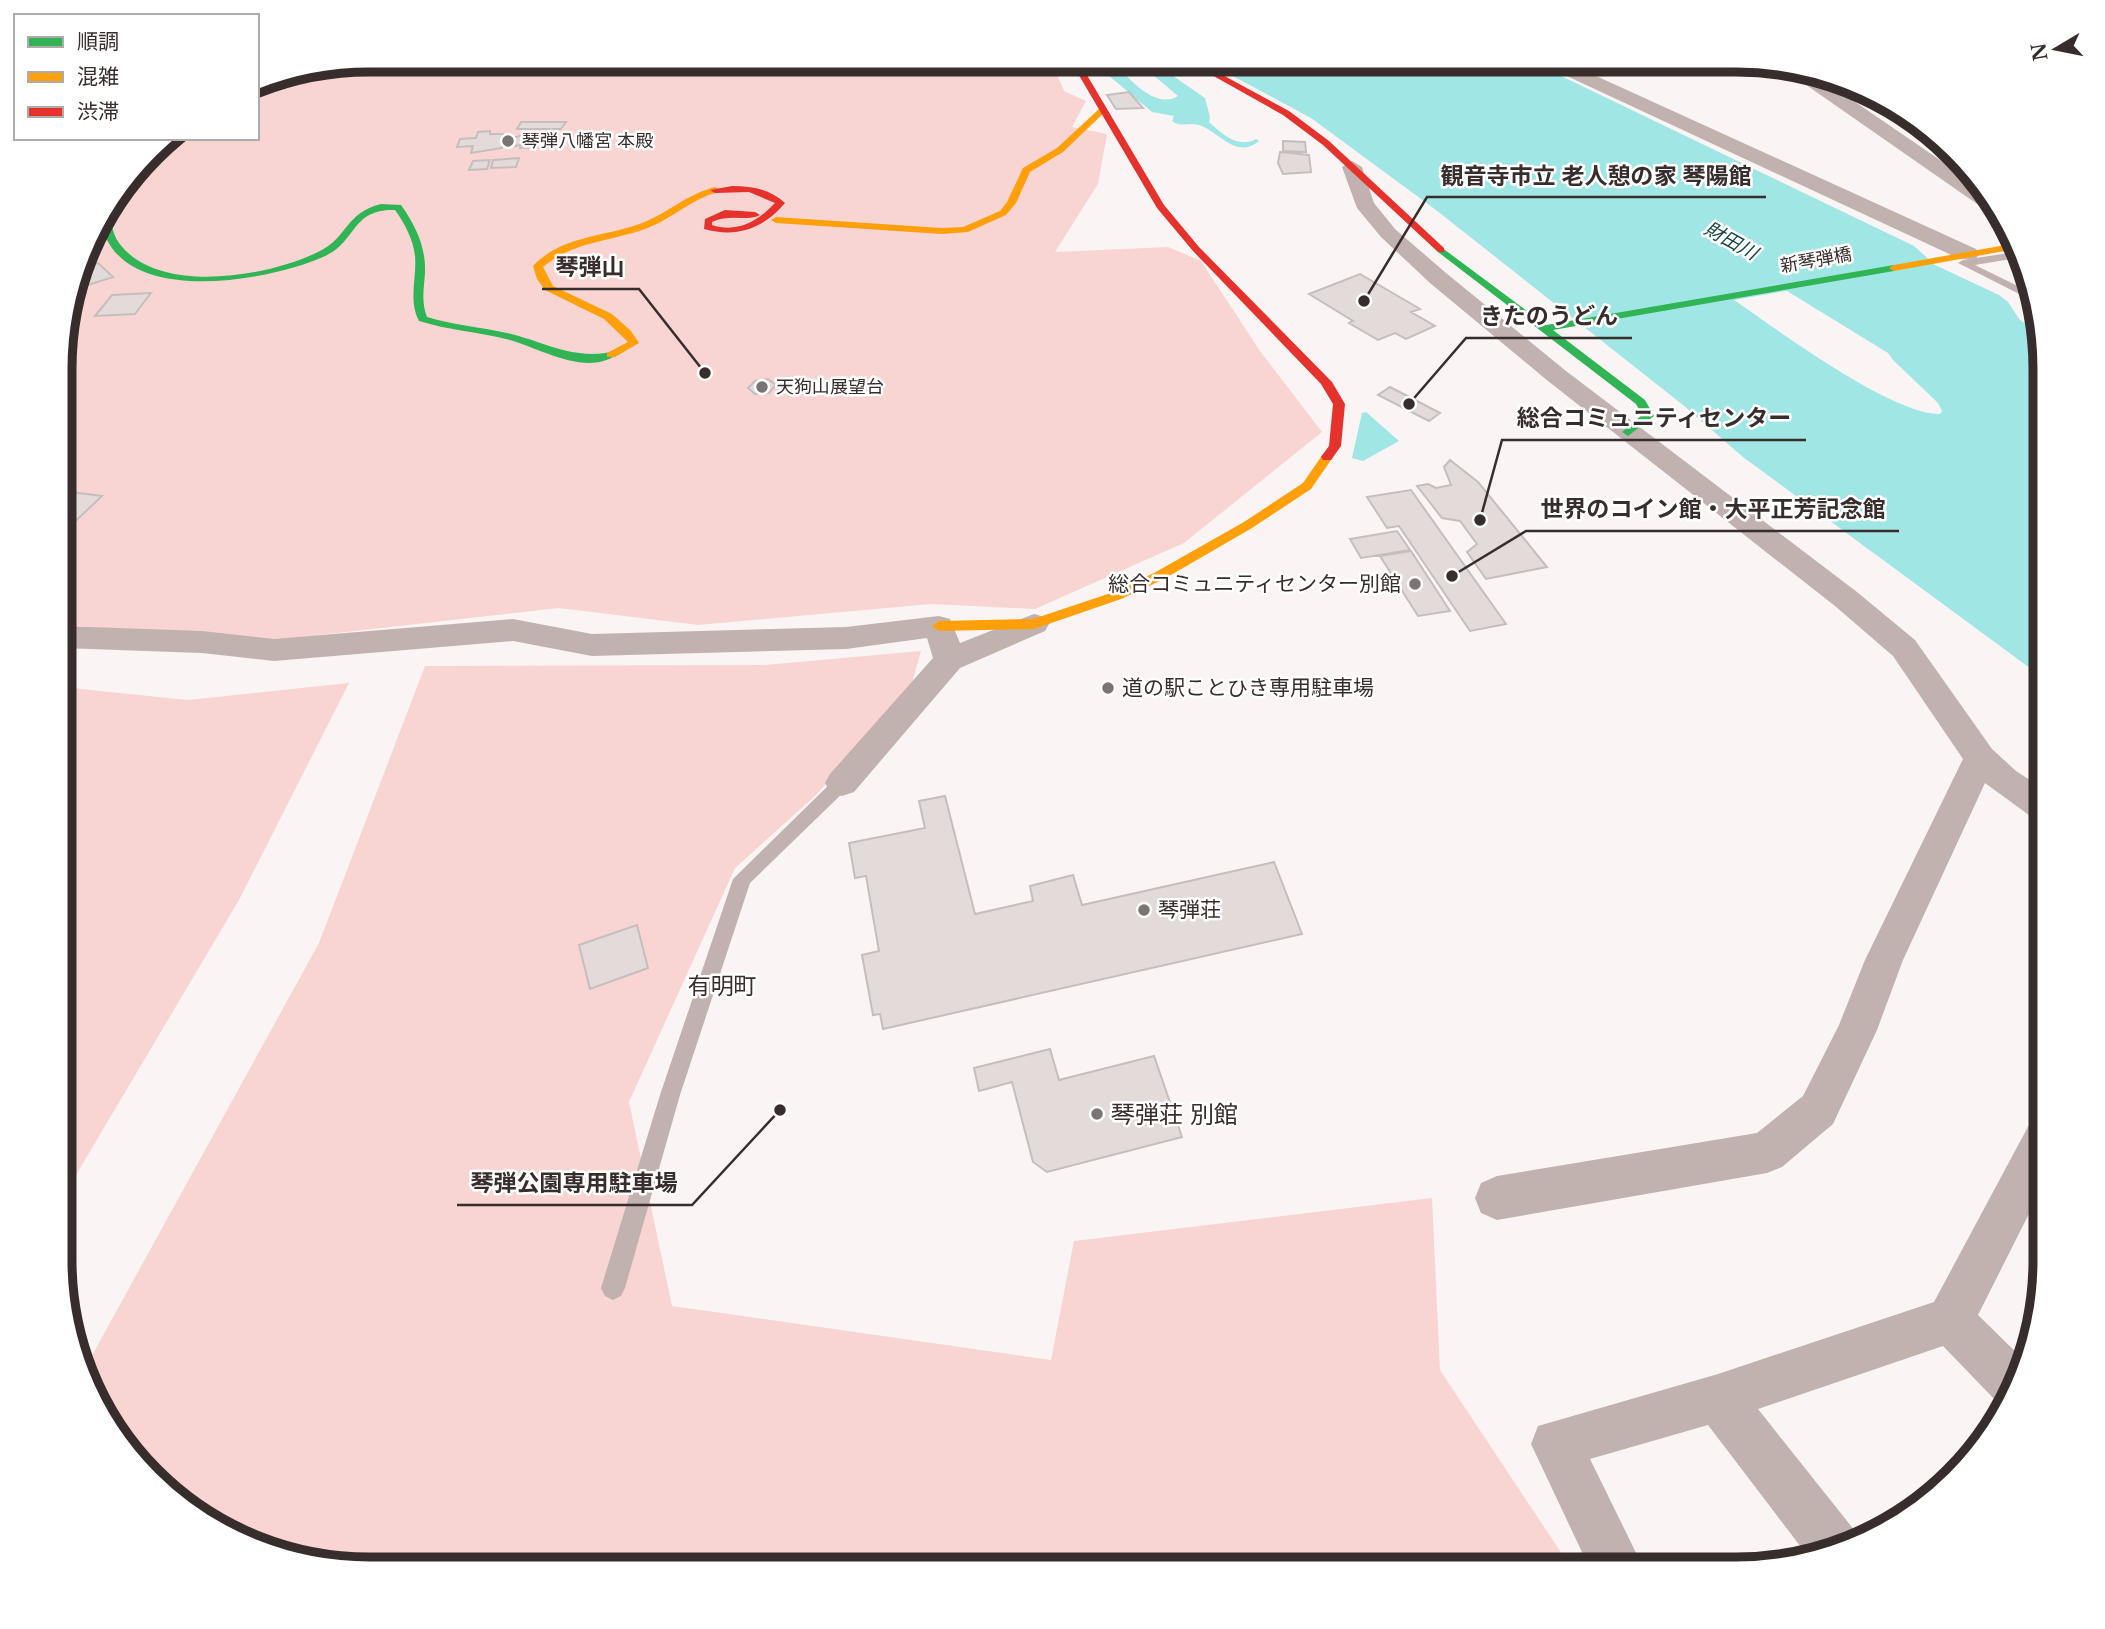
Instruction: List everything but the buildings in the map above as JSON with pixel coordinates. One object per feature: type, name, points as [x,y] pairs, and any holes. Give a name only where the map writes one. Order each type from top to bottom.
[{"type":"street","points":[[842,783],[949,660],[1034,624],[1116,596],[1248,526],[1307,486],[1335,446],[1339,404],[1326,382],[1196,249],[1160,206],[1102,111],[1082,72]]},
{"type":"street","points":[[1211,72],[1286,113],[1326,143],[1399,214],[1442,251],[1641,401],[1648,416],[1628,432]]},
{"type":"street","points":[[1571,72],[1958,255]]},
{"type":"street","points":[[1814,82],[1968,184]]},
{"type":"street","points":[[1857,113],[1882,110]]},
{"type":"street","points":[[776,220],[942,231],[965,230],[1003,213],[1011,203],[1026,170],[1060,150],[1102,111]]},
{"type":"street","points":[[1352,167],[1364,204],[1388,233],[1438,278],[1628,432],[1846,598],[1904,648],[1980,758],[2004,780],[2033,800]]},
{"type":"street","points":[[107,229],[121,254],[149,271],[173,276],[219,278],[269,271],[314,257],[341,243],[354,220],[363,212],[380,207],[398,207],[413,228],[421,259],[416,298],[423,319],[510,338],[568,359],[585,360],[600,359],[626,349],[634,343],[633,337],[629,330],[617,323],[549,288],[542,279],[538,266],[546,256],[564,245],[596,239],[659,220],[693,196],[708,190],[729,188],[762,191],[775,196],[780,203],[761,224],[731,232],[715,231],[707,227],[708,221],[717,214],[731,212],[755,215]]},
{"type":"street","name":"新琴弾橋","points":[[1545,328],[2008,248]]},
{"type":"street","points":[[72,637],[202,642],[274,650],[513,630],[592,645],[846,638],[939,626],[1034,624]]},
{"type":"street","points":[[939,626],[949,660]]},
{"type":"street","points":[[1497,1198],[1767,1152],[1818,1110],[1857,1030],[1884,960],[1980,758]]},
{"type":"street","points":[[1612,1557],[1556,1444],[1718,1398],[1950,1320],[2033,1164]]},
{"type":"street","points":[[1950,1320],[2009,1379]]},
{"type":"street","points":[[1718,1398],[1830,1542]]},
{"type":"lane","points":[[2011,256],[1963,263],[2023,293]]},
{"type":"lane","points":[[613,1289],[670,1095],[742,879],[842,783]]},
{"type":"shaded area","points":[[349,72],[1056,72],[1064,91],[1086,101],[1072,127],[1107,134],[1098,184],[1055,252],[1168,247],[1201,261],[1260,351],[1322,432],[1184,543],[1035,609],[931,604],[698,625],[559,608],[275,640],[72,626],[72,349],[77,311],[94,255],[102,237],[133,188],[179,140],[259,140],[259,96],[292,82]]},
{"type":"shaded area","points":[[921,651],[910,690],[815,796],[735,868],[629,1102],[672,1306],[1051,1360],[1074,1241],[1432,1198],[1440,1370],[1564,1557],[349,1557],[292,1547],[237,1527],[188,1496],[145,1456],[102,1392],[89,1360],[319,943],[425,666],[765,665]]},
{"type":"shaded area","points":[[349,683],[239,900],[72,1182],[72,688],[188,700]]},
{"type":"water","points":[[1104,72],[1126,72],[1124,73],[1142,90],[1156,98],[1171,99],[1178,96],[1150,72],[1167,72],[1205,98],[1209,122],[1225,135],[1237,141],[1259,141],[1243,148],[1235,146],[1207,128],[1175,123],[1172,121],[1174,116],[1152,112]]},
{"type":"water","points":[[1225,72],[1553,72],[1914,246],[1935,265],[1999,295],[2008,302],[2019,319],[2031,328],[2033,349],[2033,670],[1743,457],[1683,405],[1436,210],[1311,118]],"holes":[[[1820,285],[1863,317],[1893,360],[1938,403],[1942,411],[1940,414],[1919,411],[1865,386],[1734,300]]]},
{"type":"water","points":[[1366,412],[1399,441],[1363,461],[1352,458],[1362,413]]},
{"type":"waterway","name":"財田川","points":[[1741,247],[1939,366]]},
{"type":"traffic: fast","points":[[107,228],[123,253],[142,267],[165,275],[219,279],[275,270],[322,254],[342,239],[360,215],[381,207],[398,207],[410,227],[420,256],[418,299],[423,319],[510,337],[571,357],[584,359],[611,355]]},
{"type":"traffic: fast","points":[[1441,250],[1641,402],[1648,416],[1628,432]]},
{"type":"traffic: fast","points":[[1545,328],[1894,268]]},
{"type":"traffic: slow","points":[[776,220],[942,231],[965,230],[1003,213],[1011,203],[1026,170],[1060,150],[1102,111]]},
{"type":"traffic: slow","points":[[611,355],[634,343],[627,333],[596,310],[549,288],[542,279],[538,266],[550,256],[576,243],[648,224],[688,200],[715,190]]},
{"type":"traffic: slow","points":[[1894,268],[2008,248]]},
{"type":"traffic: slow","points":[[939,626],[1034,624],[1116,596],[1159,576],[1248,525],[1307,486],[1327,457]]},
{"type":"traffic: jam","points":[[1081,72],[1160,206],[1196,249],[1326,382],[1339,404],[1335,446],[1327,457]]},
{"type":"traffic: jam","points":[[1211,72],[1286,113],[1326,143],[1441,250]]},
{"type":"traffic: jam","points":[[715,190],[749,189],[780,203],[764,218],[747,228],[728,231],[707,227],[708,221],[725,213],[755,215]]},
{"type":"place","name":"琴弾八幡宮 本殿","points":[[508,141]]},
{"type":"place","name":"観音寺市立 老人憩の家 琴陽館","points":[[1364,301]]},
{"type":"place","name":"琴弾山","points":[[705,373]]},
{"type":"place","name":"天狗山展望台","points":[[762,387]]},
{"type":"place","name":"きたのうどん","points":[[1409,404]]},
{"type":"place","name":"総合コミュニティセンター","points":[[1480,520]]},
{"type":"place","name":"世界のコイン館・大平正芳記念館","points":[[1452,576]]},
{"type":"place","name":"総合コミュニティセンター別館","points":[[1415,584]]},
{"type":"place","name":"道の駅ことひき専用駐車場","points":[[1108,688]]},
{"type":"place","name":"琴弾荘","points":[[1144,910]]},
{"type":"place","name":"琴弾公園専用駐車場","points":[[780,1110]]},
{"type":"place","name":"琴弾荘 別館","points":[[1097,1114]]},
{"type":"district","name":"有明町","points":[[722,986]]}]
